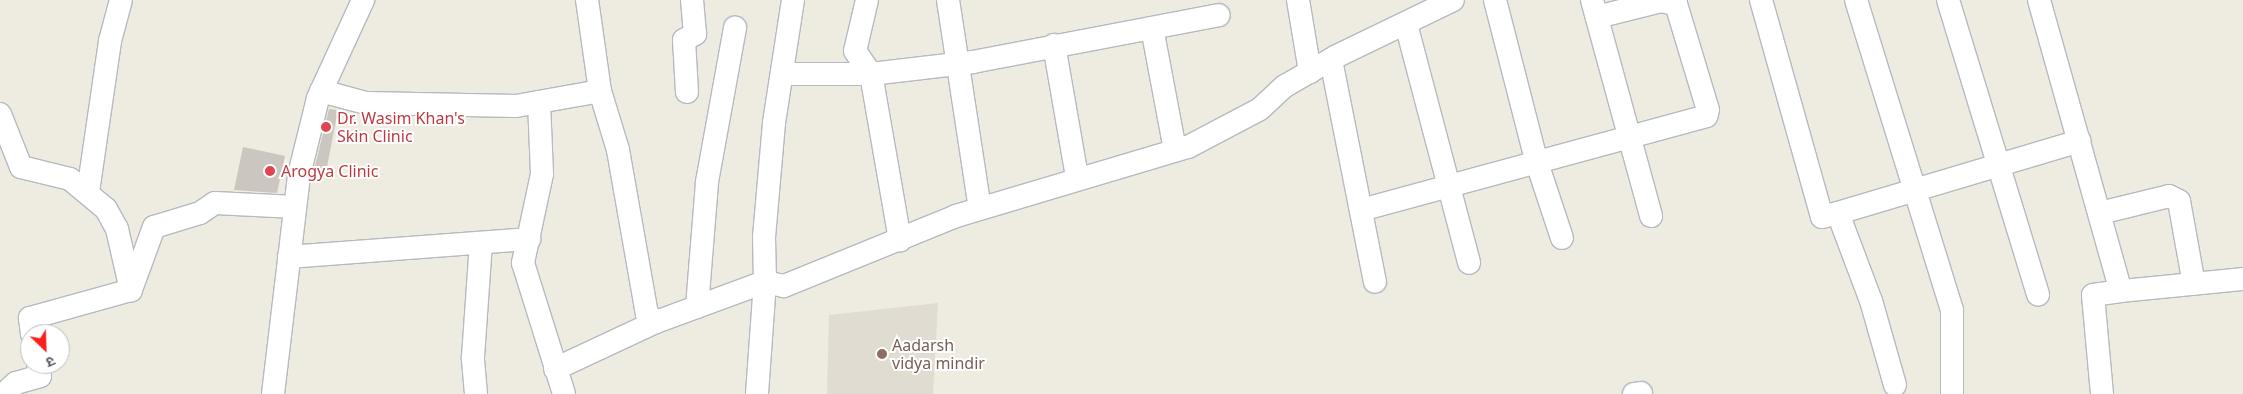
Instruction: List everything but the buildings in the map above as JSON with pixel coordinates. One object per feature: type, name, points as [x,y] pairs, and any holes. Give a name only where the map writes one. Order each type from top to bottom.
[{"type":"street","points":[[88,192],[110,41],[121,0]]},
{"type":"street","points":[[273,394],[295,207],[321,91],[364,0]]},
{"type":"street","points":[[586,0],[600,91],[618,150],[639,283],[647,314],[656,322]]},
{"type":"street","points":[[687,92],[684,40],[695,34],[692,0]]},
{"type":"street","points":[[757,394],[765,282],[767,181],[793,0]]},
{"type":"street","points":[[867,0],[855,51],[871,74],[900,240]]},
{"type":"street","points":[[948,0],[980,208]]},
{"type":"street","points":[[1298,0],[1310,72]]},
{"type":"street","points":[[555,369],[656,322],[765,282],[784,286],[980,208],[1077,177],[1175,150],[1252,114],[1310,72],[1331,60],[1453,0]]},
{"type":"street","points":[[1495,0],[1536,160],[1562,238]]},
{"type":"street","points":[[1761,0],[1822,217],[1913,192],[2080,141]]},
{"type":"street","points":[[1856,0],[1913,192],[1952,310],[1952,394]]},
{"type":"street","points":[[1948,0],[1996,167],[2038,295]]},
{"type":"street","points":[[2039,0],[2121,291]]},
{"type":"street","points":[[1361,210],[1447,184],[1629,135],[1702,119],[1708,110],[1676,4],[1661,1],[1595,8],[1629,135],[1651,216]]},
{"type":"street","points":[[783,74],[871,74],[957,64],[1219,15]]},
{"type":"street","points":[[1406,24],[1469,264]]},
{"type":"street","points":[[697,307],[707,182],[735,28]]},
{"type":"street","points":[[1152,28],[1175,150]]},
{"type":"street","points":[[1054,45],[1077,177]]},
{"type":"street","points":[[1331,60],[1375,282]]},
{"type":"street","points":[[321,91],[366,103],[516,106],[600,91]]},
{"type":"street","points":[[539,102],[542,174],[529,238],[525,272],[564,394]]},
{"type":"street","points":[[0,114],[21,167],[70,179],[88,192],[106,209],[117,229],[131,290]]},
{"type":"street","points":[[2100,213],[2170,196],[2179,201],[2194,284]]},
{"type":"street","points":[[131,290],[142,251],[154,227],[200,213],[215,203],[295,207]]},
{"type":"street","points":[[1838,213],[1871,300],[1896,385]]},
{"type":"street","points":[[289,257],[437,243],[481,243],[529,238]]},
{"type":"street","points":[[476,394],[473,357],[481,243]]},
{"type":"street","points":[[2102,394],[2093,295],[2243,279]]},
{"type":"street","points":[[31,324],[30,318],[131,290]]},
{"type":"street","points":[[4,394],[16,383],[40,376],[40,374]]},
{"type":"shaded area","name":"Aadarsh vidya mindir","points":[[938,303],[933,394],[827,394],[829,315]]},
{"type":"place","name":"Dr. Wasim Khan's Skin Clinic","points":[[326,127]]},
{"type":"place","name":"Arogya Clinic","points":[[270,171]]},
{"type":"place","name":"Aadarsh vidya mindir","points":[[882,354]]}]
